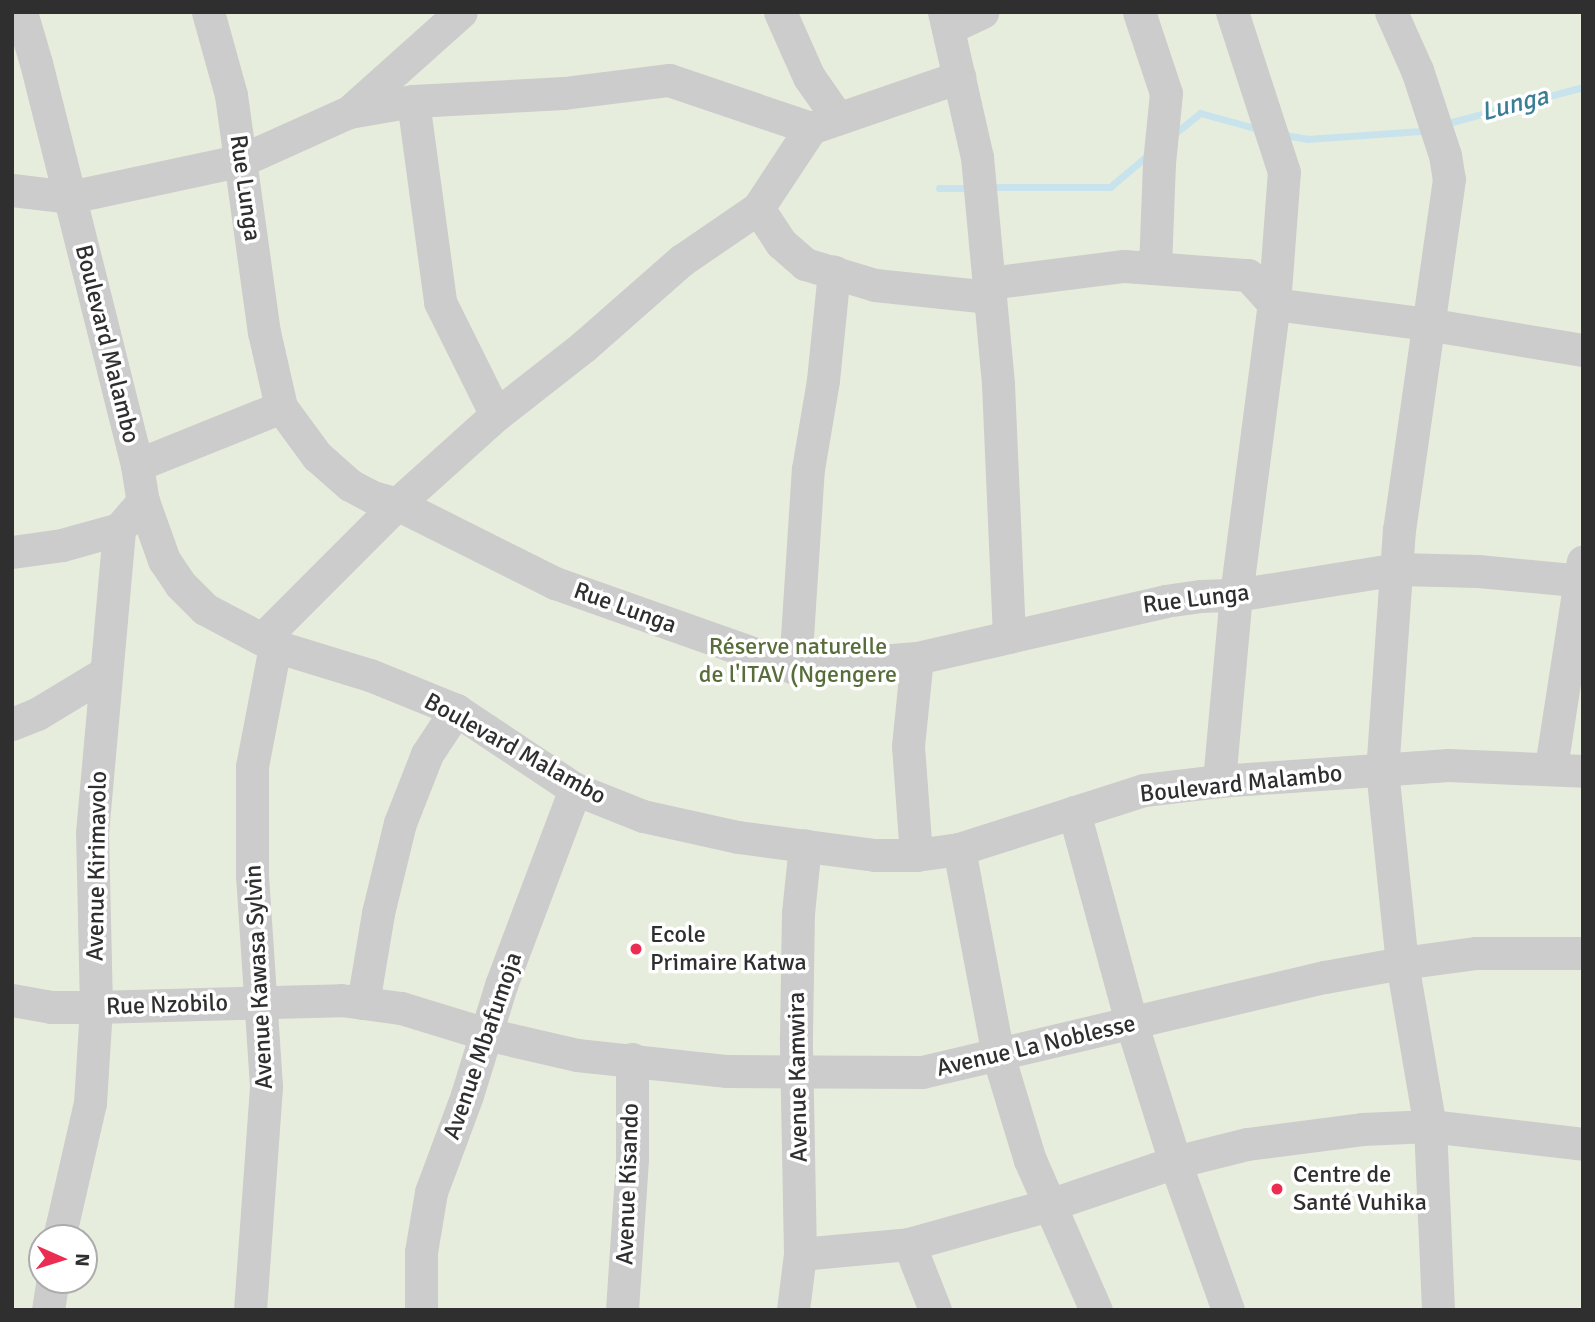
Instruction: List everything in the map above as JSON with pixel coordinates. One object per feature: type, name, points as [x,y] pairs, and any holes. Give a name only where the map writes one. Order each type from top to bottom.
[{"type":"street","name":"Boulevard Malambo","points":[[21,12],[137,465],[143,501],[163,560],[180,584],[205,609],[269,642],[370,675],[456,710],[575,789],[643,816],[738,837],[875,855],[916,855],[959,849],[1144,790],[1219,781],[1448,765],[1567,769]]},
{"type":"street","name":"Rue Lunga","points":[[208,12],[231,95],[264,332],[281,407],[317,456],[350,485],[373,497],[397,504],[555,583],[795,668],[917,658],[1165,601],[1236,595],[1398,569],[1582,574]]},
{"type":"street","points":[[349,111],[461,12]]},
{"type":"street","points":[[780,12],[809,77],[824,123]]},
{"type":"street","points":[[983,12],[946,20],[977,157],[980,215],[998,384],[1009,637]]},
{"type":"street","points":[[1139,12],[1167,93],[1158,163],[1155,267]]},
{"type":"street","points":[[1219,781],[1236,595],[1274,304],[1284,172],[1232,12]]},
{"type":"street","points":[[1391,12],[1417,71],[1445,155],[1449,179],[1399,529],[1382,770],[1402,963],[1430,1126],[1438,1310]]},
{"type":"street","points":[[269,642],[397,504],[496,415],[584,346],[682,260],[758,208],[824,123],[959,77]]},
{"type":"street","points":[[12,190],[70,197],[242,160],[349,111],[412,101],[564,93],[668,80],[824,123]]},
{"type":"street","points":[[412,101],[440,302],[496,415]]},
{"type":"street","points":[[758,208],[781,243],[805,264],[875,285],[989,290],[1124,266],[1248,275],[1274,304],[1427,324],[1583,350]]},
{"type":"street","points":[[795,668],[808,469],[823,380],[834,272]]},
{"type":"street","points":[[137,465],[281,407]]},
{"type":"street","points":[[12,552],[62,545],[119,529],[143,501]]},
{"type":"street","name":"Avenue Kirimavolo","points":[[63,1224],[90,1103],[96,1007],[92,833],[119,529]]},
{"type":"street","points":[[1567,769],[1582,574]]},
{"type":"street","name":"Avenue Kawasa Sylvin","points":[[250,1310],[266,1086],[251,875],[252,766],[269,642]]},
{"type":"street","points":[[916,855],[908,746],[917,658]]},
{"type":"street","points":[[12,724],[37,715],[105,673]]},
{"type":"street","points":[[363,1003],[378,914],[400,823],[426,754],[456,710]]},
{"type":"street","name":"Avenue Mbafumoja","points":[[421,1310],[421,1252],[431,1192],[575,789]]},
{"type":"street","points":[[1074,812],[1132,1025],[1175,1162],[1228,1310]]},
{"type":"street","name":"Avenue Kamwira","points":[[793,1310],[800,1254],[799,1071],[796,1037],[798,913],[804,845]]},
{"type":"street","points":[[959,849],[998,1055],[1030,1160],[1096,1310]]},
{"type":"street","name":"Avenue La Noblesse","points":[[486,1034],[577,1055],[727,1071],[922,1072],[1132,1025],[1325,977],[1402,963],[1476,953],[1583,953]]},
{"type":"street","name":"Rue Nzobilo","points":[[12,1000],[51,1007],[341,1000],[401,1008],[486,1034]]},
{"type":"street","name":"Avenue Kisando","points":[[622,1310],[632,1158],[632,1059]]},
{"type":"street","points":[[800,1254],[909,1244],[1049,1205],[1175,1162],[1259,1143],[1362,1129],[1430,1126],[1583,1144]]},
{"type":"street","points":[[909,1244],[935,1310]]},
{"type":"green space","name":"Réserve naturelle de l'ITAV (Ngengere","points":[[12,12],[1583,12],[1583,1310],[12,1310]]},
{"type":"waterway","name":"Lunga","points":[[1448,123],[1583,87]]},
{"type":"waterway","points":[[1173,135],[1200,113],[1258,129]]},
{"type":"waterway","points":[[1285,135],[1307,139],[1421,131]]},
{"type":"waterway","points":[[994,187],[1110,187],[1149,154]]},
{"type":"waterway","points":[[939,188],[968,188]]},
{"type":"place","name":"Ecole Primaire Katwa","points":[[636,949]]},
{"type":"place","name":"Centre de Santé Vuhika","points":[[1277,1189]]}]
